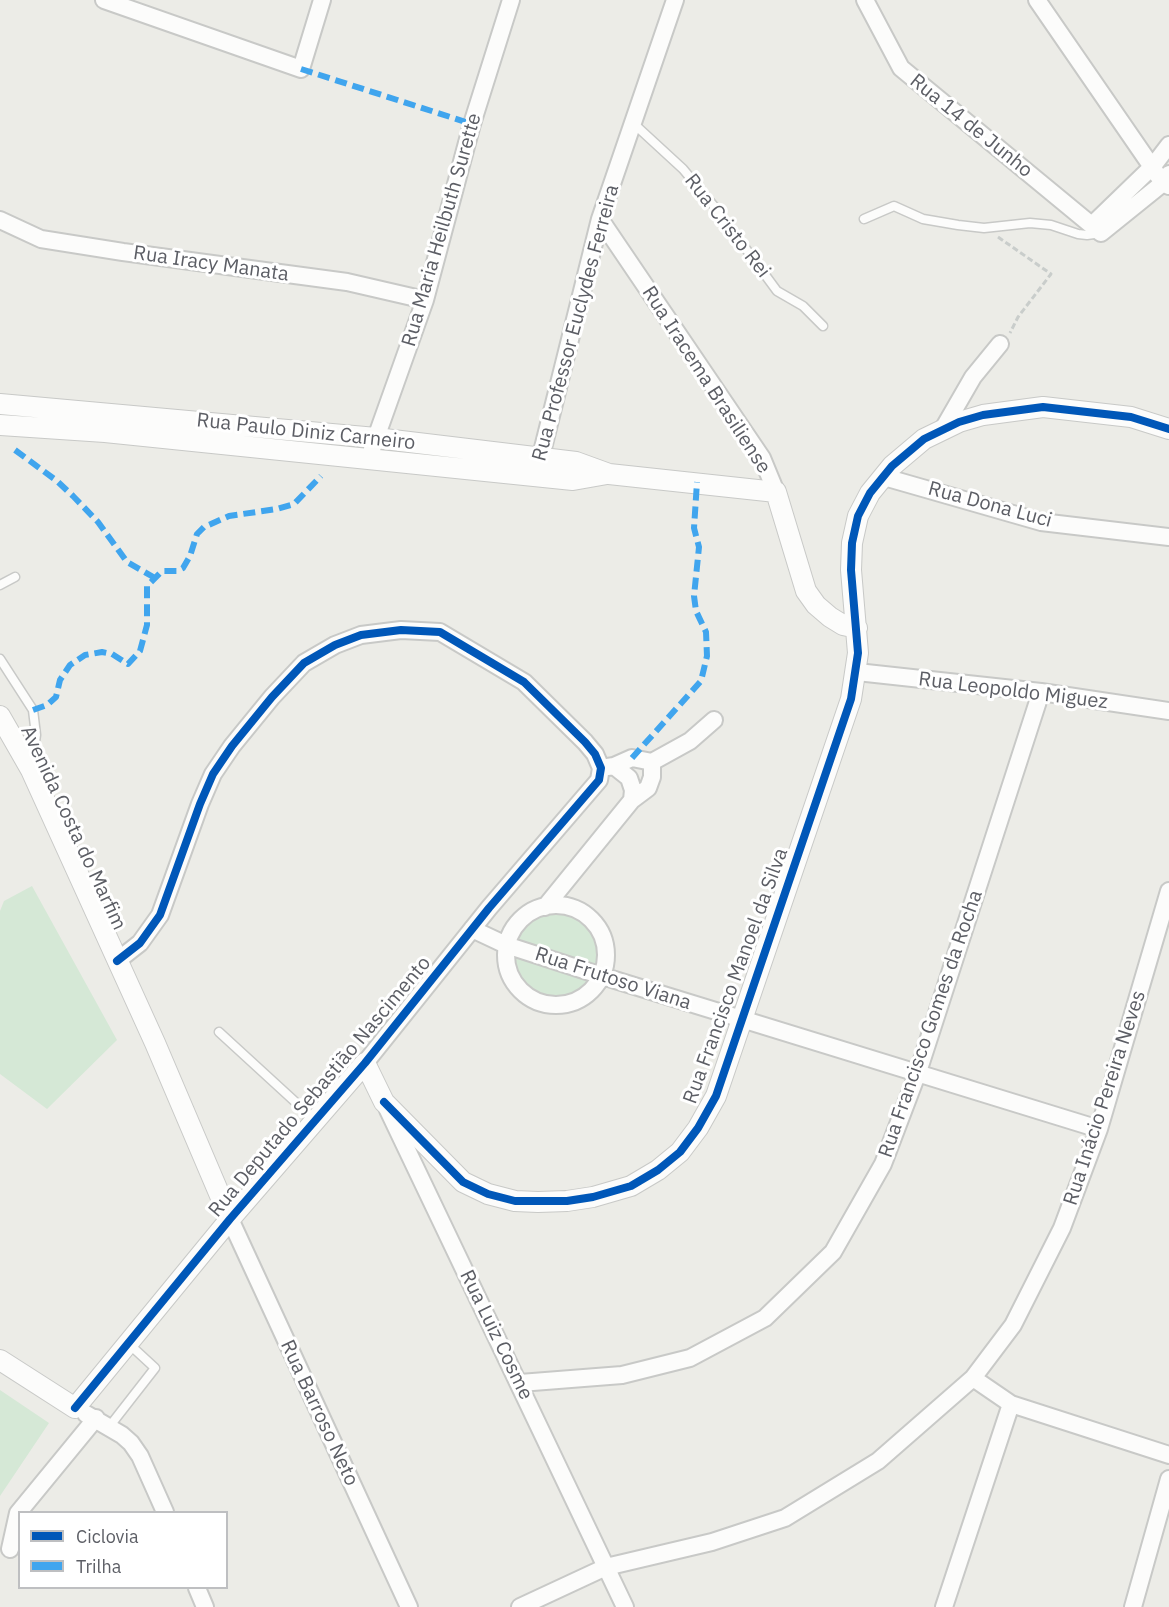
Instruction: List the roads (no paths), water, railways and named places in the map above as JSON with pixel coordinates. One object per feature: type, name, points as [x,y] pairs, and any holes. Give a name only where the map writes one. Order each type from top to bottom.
[{"type":"street","points":[[112,1],[301,69],[322,0]]},
{"type":"street","name":"Rua Maria Heilbuth Surette","points":[[368,458],[425,300],[472,124],[511,0]]},
{"type":"street","name":"Rua Professor Euclydes Ferreira","points":[[538,467],[600,219],[675,0]]},
{"type":"street","name":"Rua 14 de Junho","points":[[865,0],[901,68],[1097,229]]},
{"type":"street","points":[[1037,0],[1153,166],[1167,181],[1097,229]]},
{"type":"street","points":[[1097,229],[1169,145]]},
{"type":"street","name":"Rua Iracema Brasiliense","points":[[600,219],[762,458],[776,492],[806,591],[830,617],[843,625],[857,628]]},
{"type":"street","name":"Rua Iracy Manata","points":[[0,220],[41,239],[347,282],[425,300]]},
{"type":"street","points":[[943,429],[973,377],[1000,344]]},
{"type":"street","name":"Rua Paulo Diniz Carneiro","points":[[0,404],[107,423],[368,458],[538,467],[576,462],[609,474],[776,492]]},
{"type":"street","name":"Rua Francisco Manoel da Silva","points":[[384,1102],[463,1182],[488,1194],[515,1201],[538,1203],[567,1201],[593,1197],[631,1186],[658,1170],[680,1152],[698,1128],[716,1096],[851,699],[858,653],[851,570],[852,543],[858,516],[870,493],[892,466],[924,439],[943,429],[983,415],[1043,407],[1131,417],[1169,429]]},
{"type":"street","name":"Rua Paulo Diniz Carneiro","points":[[0,425],[107,423],[376,438],[538,467]]},
{"type":"street","name":"Rua Dona Luci","points":[[884,477],[1041,522],[1169,537]]},
{"type":"street","points":[[117,961],[140,943],[159,915],[200,804],[213,774],[232,746],[272,697],[304,663],[335,645],[361,635],[391,631],[440,632],[524,682],[608,767],[629,778],[633,789],[632,800]]},
{"type":"street","name":"Rua Leopoldo Miguez","points":[[856,672],[1041,692],[1169,711]]},
{"type":"street","name":"Rua Francisco Gomes da Rocha","points":[[520,1383],[622,1375],[690,1358],[765,1318],[833,1252],[883,1164],[918,1072],[1041,692]]},
{"type":"street","name":"Avenida Costa do Marfim","points":[[0,716],[31,770],[230,1219]]},
{"type":"street","points":[[608,767],[632,758],[652,762],[690,741],[714,720]]},
{"type":"street","points":[[545,907],[632,800],[648,788],[652,777],[652,762]]},
{"type":"street","name":"Rua Deputado Sebastião Nascimento","points":[[75,1408],[230,1219],[365,1063],[608,767]]},
{"type":"street","name":"Rua Inácio Pereira Neves","points":[[520,1607],[606,1567],[712,1542],[785,1518],[878,1461],[973,1378],[1013,1325],[1062,1228],[1099,1128],[1169,891]]},
{"type":"street","points":[[545,907],[568,907],[589,917],[603,936],[607,958],[602,976],[585,996],[564,1005],[542,1003],[522,992],[509,974],[506,945],[514,927],[527,915],[545,907]]},
{"type":"street","name":"Rua Frutoso Viana","points":[[472,930],[506,945],[602,976],[1099,1128]]},
{"type":"street","name":"Rua Luiz Cosme","points":[[365,1063],[520,1383],[625,1607]]},
{"type":"street","name":"Rua Barroso Neto","points":[[230,1219],[408,1607]]},
{"type":"street","points":[[0,1360],[122,1435],[140,1456],[165,1511]]},
{"type":"street","points":[[973,1378],[1011,1404],[1169,1455]]},
{"type":"street","points":[[944,1607],[1011,1404]]},
{"type":"street","points":[[20,1511],[103,1423]]},
{"type":"street","points":[[1132,1607],[1169,1479]]},
{"type":"street","points":[[10,1549],[18,1513]]},
{"type":"street","points":[[198,1589],[205,1607]]},
{"type":"lane","name":"Rua Cristo Rei","points":[[633,123],[683,169],[718,211],[777,291],[803,306],[823,326]]},
{"type":"lane","points":[[864,219],[894,206],[923,219],[984,228],[1030,223],[1052,225],[1087,236],[1097,229]]},
{"type":"lane","points":[[0,585],[15,577]]},
{"type":"lane","points":[[0,659],[33,710],[36,735],[31,770]]},
{"type":"lane","points":[[219,1032],[315,1120]]},
{"type":"lane","points":[[103,1423],[155,1368],[129,1344]]}]
